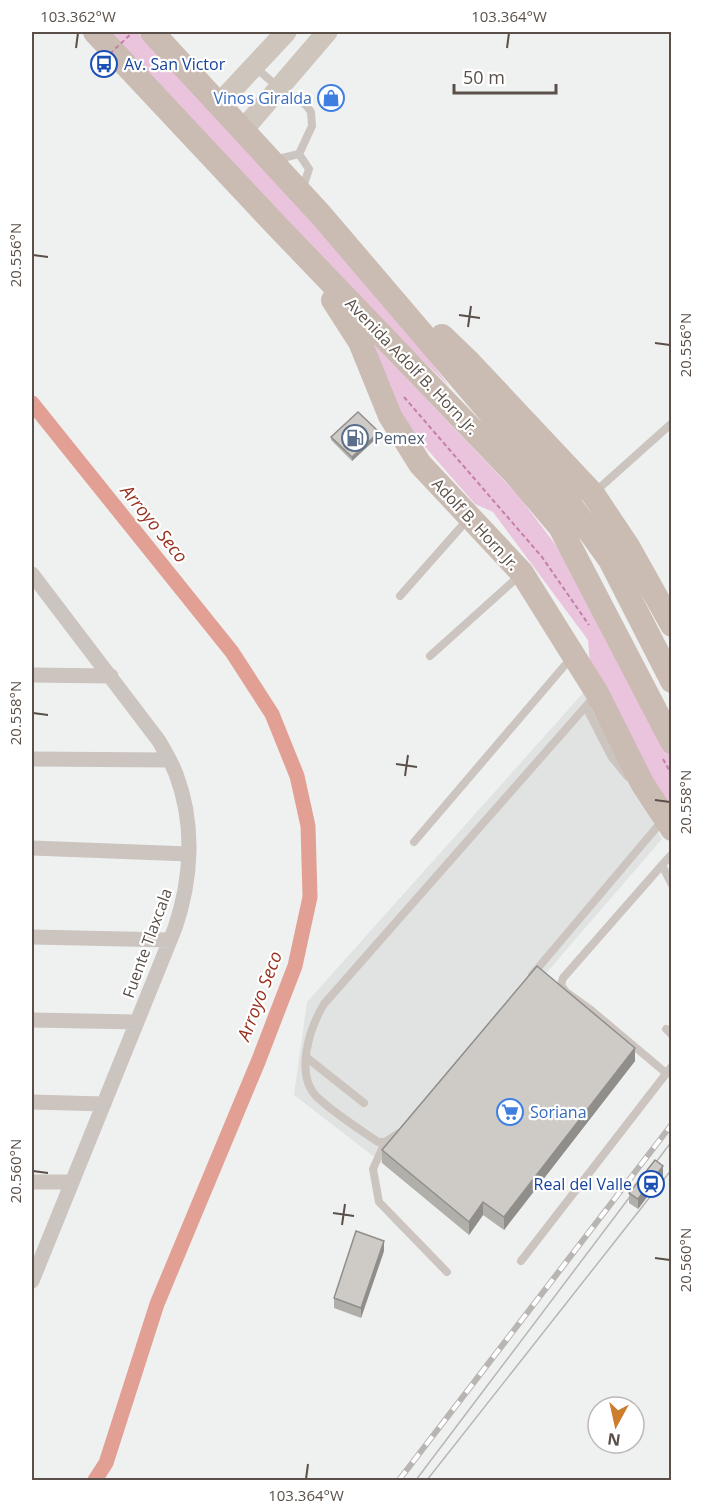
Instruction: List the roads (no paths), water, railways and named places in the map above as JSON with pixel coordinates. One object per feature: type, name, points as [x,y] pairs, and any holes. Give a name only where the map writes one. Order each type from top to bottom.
[{"type":"main road","name":"Avenida Adolf B. Horn Jr.","points":[[95,32],[516,475],[560,527],[672,742]]},
{"type":"main road","name":"Avenida Adolf B. Horn Jr.","points":[[148,32],[321,215],[567,500],[610,560],[672,681]]},
{"type":"main road","points":[[321,215],[469,362],[592,494],[629,548],[672,625]]},
{"type":"main road","name":"Adolf B. Horn Jr.","points":[[275,224],[337,306],[360,342],[390,416],[420,464],[522,573],[574,655],[591,700],[668,824]]},
{"type":"street","points":[[218,105],[286,32]]},
{"type":"street","points":[[242,131],[327,32]]},
{"type":"street","name":"Fuente Tlaxcala","points":[[32,574],[39,594],[111,676],[148,724],[169,760],[183,795],[190,863],[183,900],[170,940],[72,1182],[35,1261],[32,1281]]},
{"type":"street","points":[[32,675],[111,676]]},
{"type":"street","points":[[32,759],[169,760]]},
{"type":"street","points":[[32,848],[189,854]]},
{"type":"street","points":[[32,937],[170,940]]},
{"type":"street","points":[[32,1020],[137,1022]]},
{"type":"street","points":[[32,1102],[104,1104]]},
{"type":"street","points":[[32,1182],[72,1182]]},
{"type":"lane","points":[[255,67],[279,88],[306,105],[311,112],[312,126],[299,154]]},
{"type":"lane","points":[[270,161],[299,154]]},
{"type":"lane","points":[[299,154],[309,169],[300,194]]},
{"type":"lane","points":[[592,494],[672,423]]},
{"type":"lane","points":[[400,596],[470,518]]},
{"type":"lane","points":[[430,656],[522,573]]},
{"type":"lane","points":[[414,842],[574,655]]},
{"type":"lane","points":[[385,1142],[378,1142],[316,1096],[307,1077],[306,1057],[313,1027],[324,1004],[591,700]]},
{"type":"lane","points":[[523,986],[668,824]]},
{"type":"lane","points":[[521,1261],[669,1070],[566,992],[561,985],[563,978],[672,854]]},
{"type":"lane","points":[[662,865],[672,885]]},
{"type":"lane","points":[[306,1057],[364,1104]]},
{"type":"lane","points":[[408,1122],[401,1131],[385,1142],[373,1169],[380,1202],[447,1272]]},
{"type":"waterway","name":"Arroyo Seco","points":[[32,403],[232,652],[272,714],[297,776],[308,826],[310,897],[295,966],[258,1062],[157,1304],[106,1463],[95,1480]]},
{"type":"tram line","points":[[416,1480],[672,1141]]},
{"type":"tram line","points":[[427,1480],[672,1169]]},
{"type":"railway","points":[[399,1480],[672,1124]]},
{"type":"place","name":"Av. San Victor","points":[[104,64]]},
{"type":"place","name":"Vinos Giralda","points":[[331,98]]},
{"type":"place","name":"Pemex","points":[[355,438]]},
{"type":"place","name":"Soriana","points":[[510,1112]]},
{"type":"place","name":"Real del Valle","points":[[651,1184]]}]
